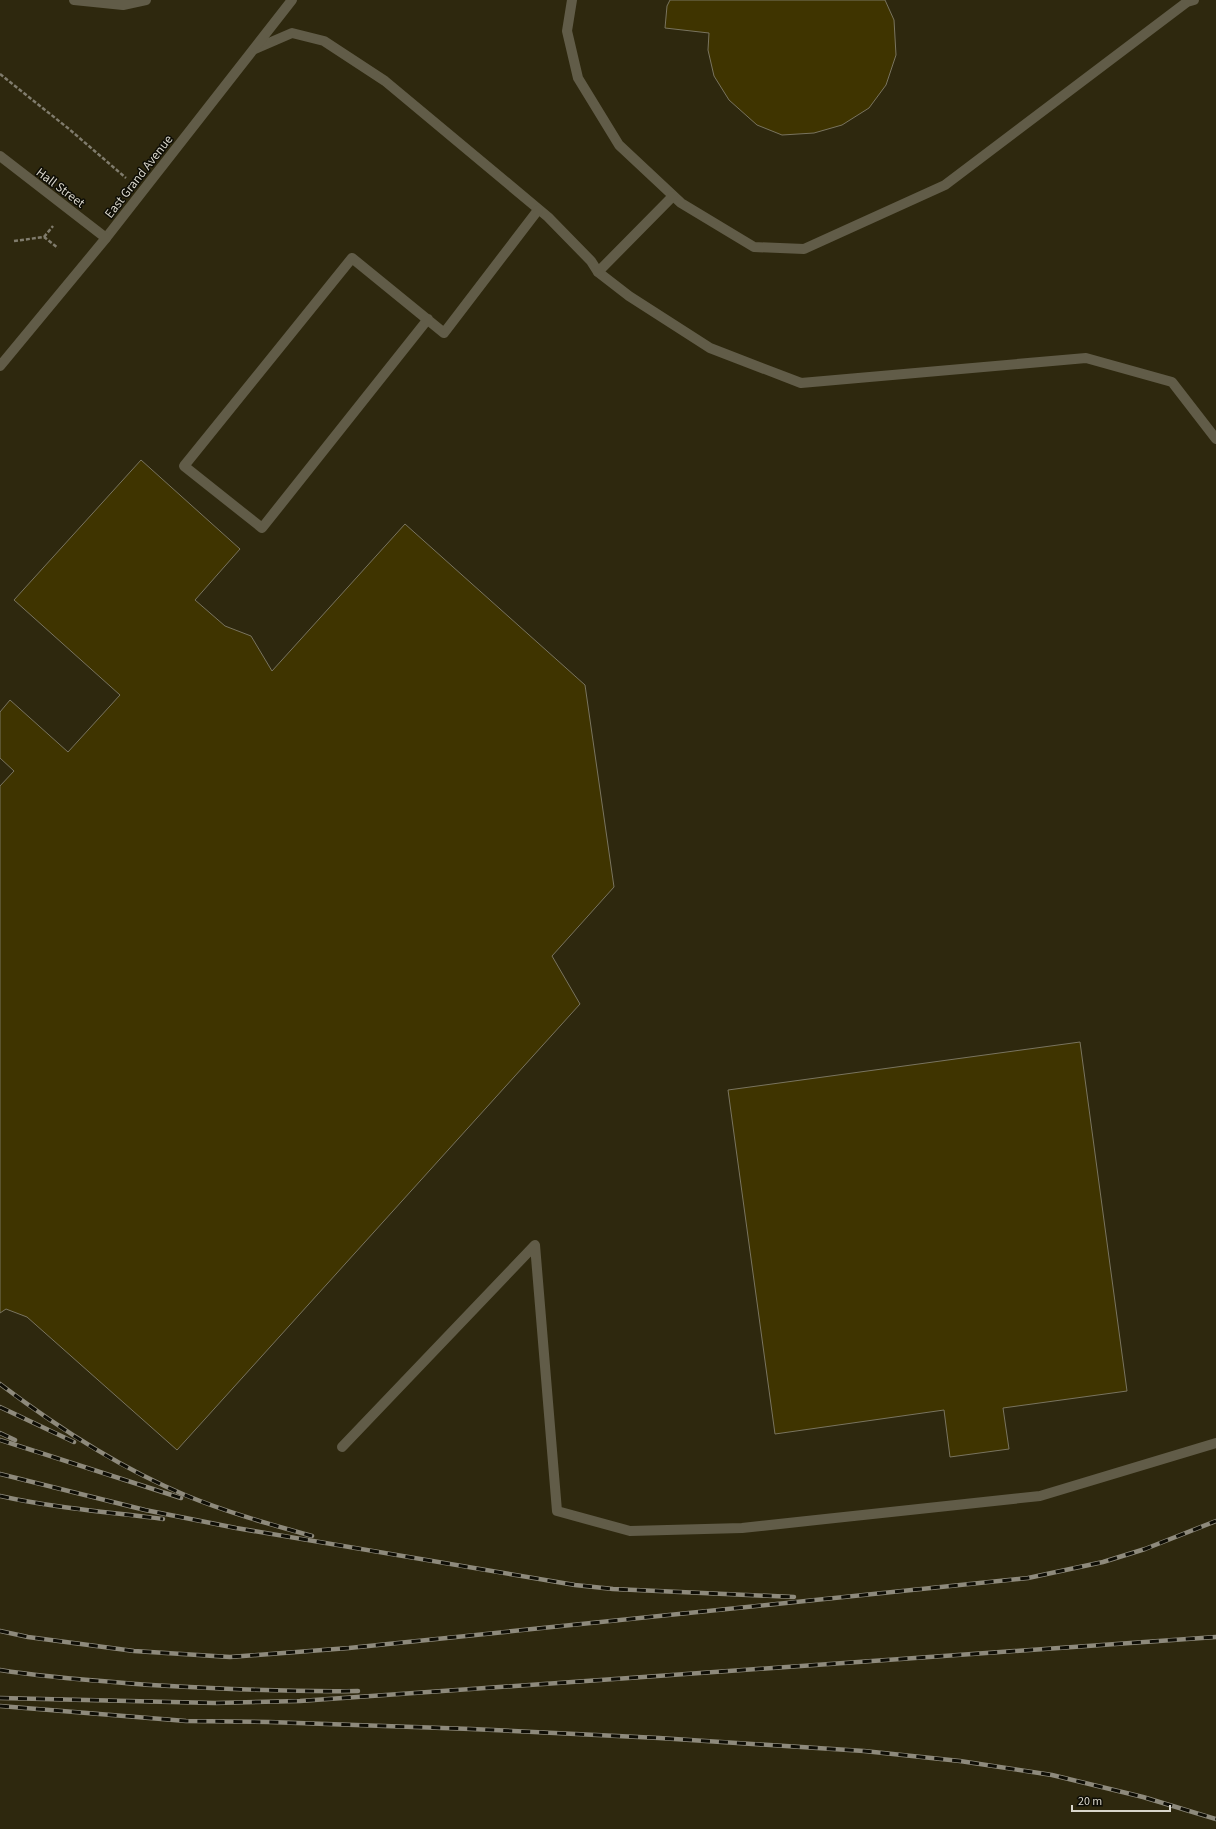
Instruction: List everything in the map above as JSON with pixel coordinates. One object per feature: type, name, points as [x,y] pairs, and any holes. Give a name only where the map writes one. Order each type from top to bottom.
[{"type":"street","points":[[74,0],[123,5],[146,0]]},
{"type":"street","name":"East Grand Avenue","points":[[0,366],[106,238],[292,0]]},
{"type":"street","points":[[572,0],[567,32],[578,78],[619,144],[681,203],[754,247],[804,248],[945,185],[1138,38],[1187,2],[1194,0]]},
{"type":"street","points":[[255,48],[292,33],[324,41],[386,81],[538,210],[591,262],[598,272],[629,296],[710,348],[801,383],[1086,358],[1172,382],[1216,438]]},
{"type":"street","name":"Hall Street","points":[[0,156],[106,238]]},
{"type":"street","points":[[598,272],[673,196]]},
{"type":"street","points":[[428,319],[262,528],[184,466],[352,258],[428,319],[444,333],[538,210]]},
{"type":"street","points":[[342,1447],[535,1245],[557,1511],[630,1531],[742,1528],[1040,1496],[1216,1443]]},
{"type":"path","points":[[0,74],[69,129],[106,162]]},
{"type":"path","points":[[44,238],[53,226]]},
{"type":"path","points":[[14,241],[44,238],[58,248]]},
{"type":"shaded area","points":[[0,0],[1216,0],[1216,1829],[0,1829]]},
{"type":"building","points":[[670,0],[885,0],[894,20],[896,55],[886,85],[869,108],[842,125],[814,133],[782,135],[757,125],[729,100],[714,76],[708,50],[709,33],[665,28],[667,6]]},
{"type":"building","points":[[141,460],[240,549],[195,600],[225,626],[251,636],[272,671],[405,524],[585,685],[614,887],[552,956],[580,1004],[177,1450],[27,1317],[6,1309],[0,1313],[0,786],[14,771],[0,758],[0,712],[10,700],[68,752],[120,695],[14,600]]},
{"type":"building","points":[[1080,1042],[1127,1391],[1003,1408],[1009,1449],[950,1457],[944,1410],[775,1434],[728,1090]]},
{"type":"railway","points":[[0,1384],[66,1431],[112,1459],[160,1484],[216,1507],[312,1536]]},
{"type":"railway","points":[[0,1407],[74,1442]]},
{"type":"railway","points":[[0,1433],[15,1440]]},
{"type":"railway","points":[[0,1440],[181,1498]]},
{"type":"railway","points":[[0,1474],[145,1510],[236,1528],[575,1585],[613,1589],[794,1597]]},
{"type":"railway","points":[[0,1496],[61,1507],[163,1519]]},
{"type":"railway","points":[[0,1631],[28,1637],[134,1651],[230,1657],[349,1648],[1028,1578],[1103,1562],[1145,1549],[1216,1521]]},
{"type":"railway","points":[[0,1698],[215,1703],[300,1701],[1216,1637]]},
{"type":"railway","points":[[0,1670],[57,1677],[151,1685],[254,1690],[358,1691]]},
{"type":"railway","points":[[0,1706],[186,1721],[269,1722],[471,1729],[659,1738],[864,1751],[960,1761],[1052,1775],[1143,1797],[1216,1819]]}]
